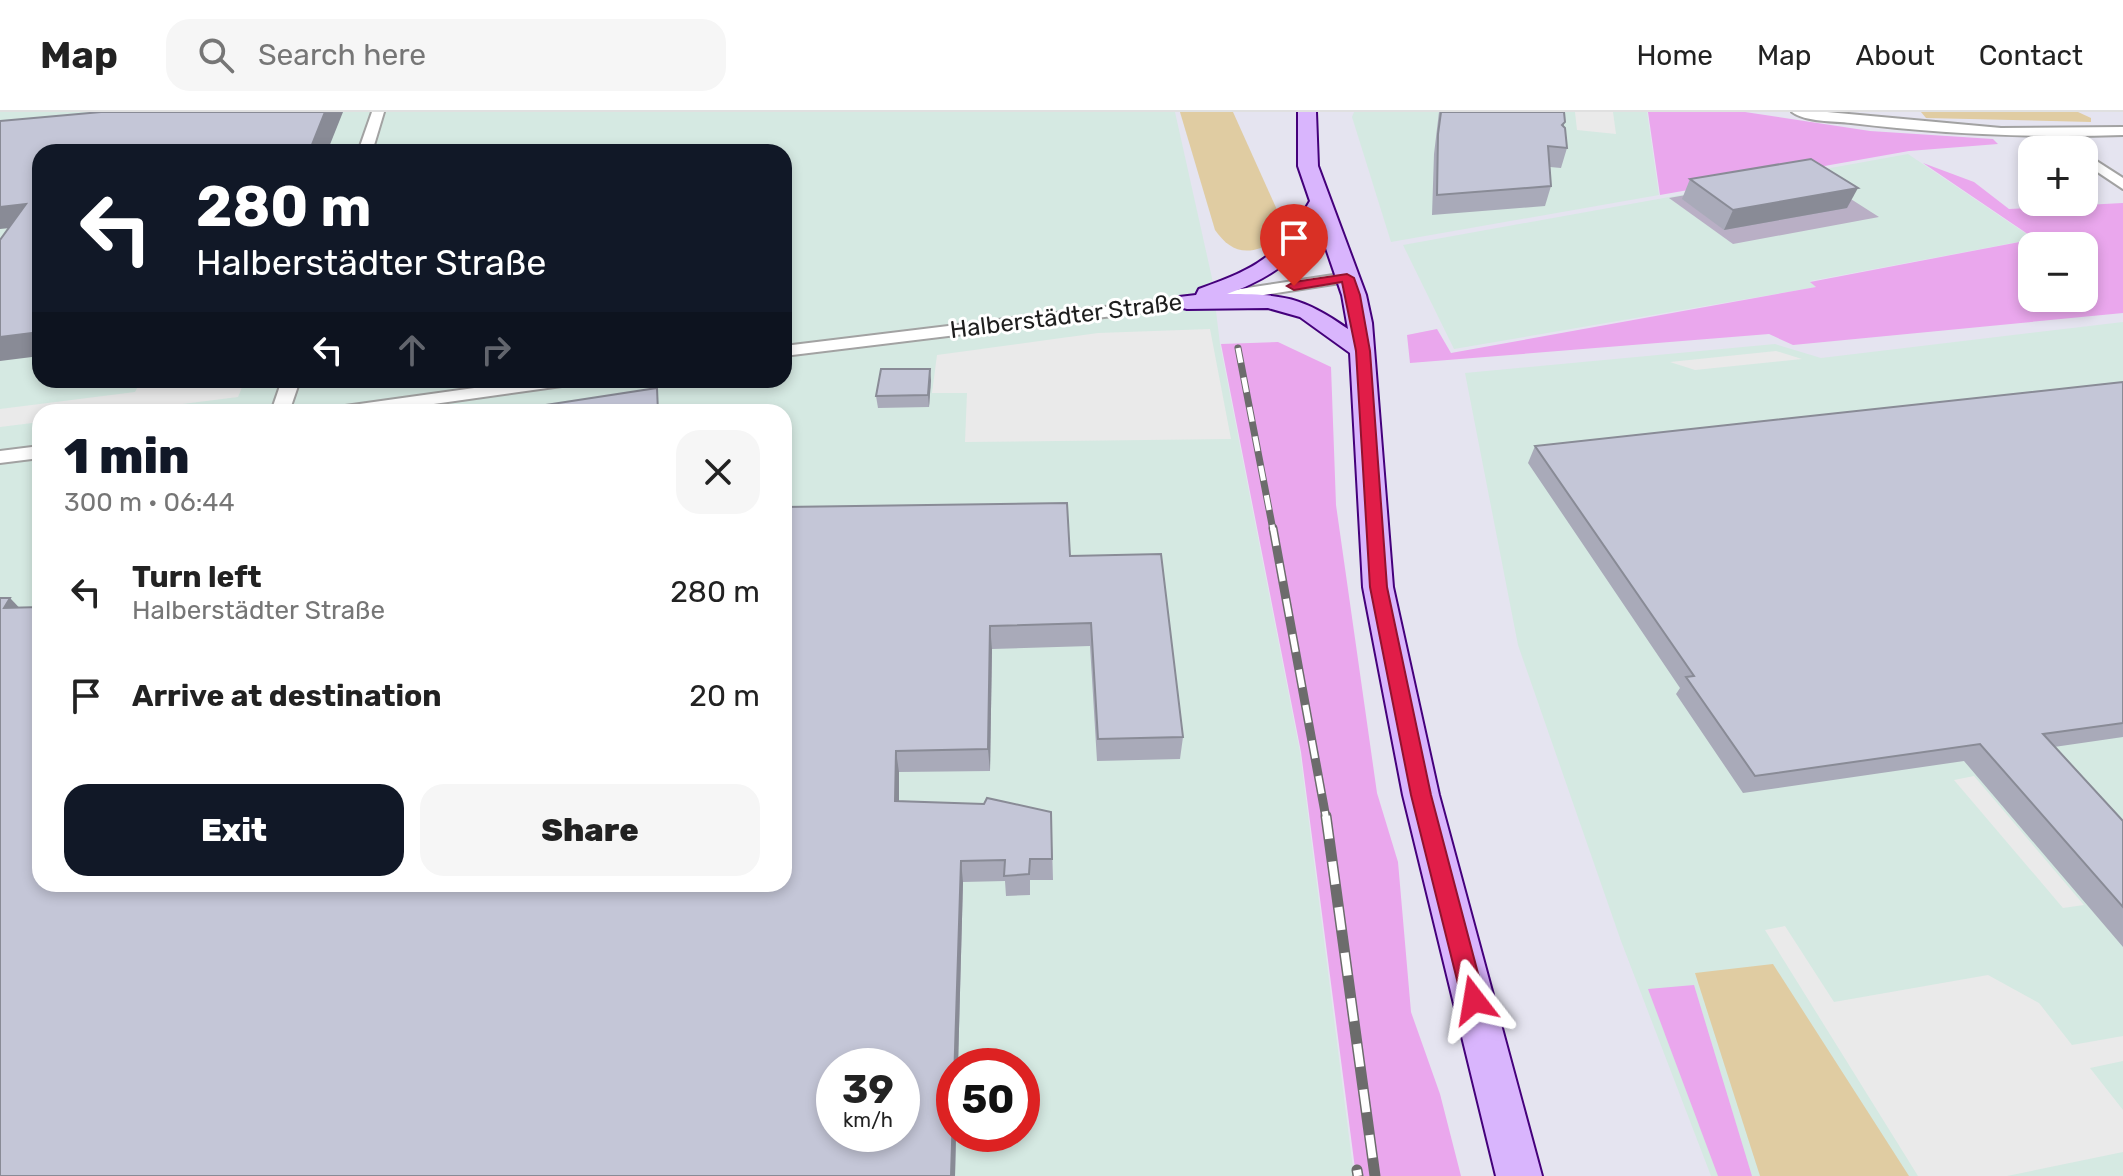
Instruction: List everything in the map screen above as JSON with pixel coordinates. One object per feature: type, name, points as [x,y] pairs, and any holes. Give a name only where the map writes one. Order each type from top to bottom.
[{"type":"main road","points":[[1307,112],[1308,166],[1360,323],[1378,587],[1421,795],[1519,1176]]},
{"type":"main road","points":[[1187,302],[1274,267],[1301,239],[1320,202]]},
{"type":"main road","points":[[1187,302],[1269,301],[1308,312],[1363,351]]},
{"type":"street","points":[[368,144],[378,112]]},
{"type":"street","points":[[1798,112],[1908,125],[2050,132],[2123,131]]},
{"type":"street","points":[[2050,132],[2055,136]]},
{"type":"street","points":[[2098,167],[2123,185]]},
{"type":"street","name":"Halberstädter Straße","points":[[792,350],[1187,302],[1347,278]]},
{"type":"street","points":[[396,404],[511,388]]},
{"type":"street","points":[[0,457],[32,453]]},
{"type":"shaded area","points":[[0,112],[1175,112],[1212,278],[1220,344],[1300,752],[1354,1176],[0,1176]]},
{"type":"shaded area","points":[[1180,112],[1233,112],[1278,212],[1261,248],[1240,250],[1224,241],[1215,230]]},
{"type":"shaded area","points":[[1354,112],[1647,112],[1659,195],[1391,242],[1352,117]]},
{"type":"shaded area","points":[[1575,112],[1613,112],[1616,134],[1577,130]]},
{"type":"shaded area","points":[[1648,112],[1745,112],[1870,131],[1993,139],[1998,144],[1909,151],[1660,195]]},
{"type":"shaded area","points":[[1921,112],[2078,112],[2091,118],[2091,122],[1926,118]]},
{"type":"shaded area","points":[[1908,154],[2024,232],[2018,232],[2018,242],[1810,281],[1816,287],[1454,349],[1403,245]]},
{"type":"shaded area","points":[[1923,163],[1974,182],[2009,209],[2018,209],[2018,216],[2098,216],[2098,204],[2123,203],[2123,313],[1793,345],[1769,334],[1410,363],[1407,335],[1437,329],[1451,353],[1816,287],[1810,282],[2018,242],[2018,312],[2098,312],[2098,232],[2025,232]]},
{"type":"shaded area","points":[[1810,173],[1879,217],[1733,244],[1669,198]]},
{"type":"shaded area","points":[[2123,322],[2123,1176],[1711,1176],[1621,941],[1518,645],[1465,373],[1775,344],[1821,358]]},
{"type":"shaded area","points":[[1210,329],[1231,439],[965,442],[967,393],[932,393],[937,355],[1098,333]]},
{"type":"shaded area","points":[[1278,342],[1331,367],[1336,505],[1377,793],[1398,862],[1411,1012],[1440,1094],[1461,1176],[1356,1176],[1301,752],[1221,344]]},
{"type":"shaded area","points":[[1776,351],[1802,359],[1695,370],[1670,362]]},
{"type":"shaded area","points":[[137,388],[242,388],[238,397],[182,404],[40,404],[135,392]]},
{"type":"shaded area","points":[[32,405],[32,423],[0,427],[0,409]]},
{"type":"shaded area","points":[[1974,776],[2084,905],[2063,908],[1954,780]]},
{"type":"shaded area","points":[[1785,926],[1834,1002],[1988,975],[2039,1003],[2072,1045],[2123,1036],[2123,1061],[2090,1068],[2123,1110],[2123,1152],[2007,1176],[1918,1176],[1765,930]]},
{"type":"shaded area","points":[[1773,964],[1909,1176],[1760,1176],[1695,973]]},
{"type":"shaded area","points":[[1694,985],[1752,1176],[1718,1176],[1648,989]]},
{"type":"building","points":[[101,112],[325,112],[312,144],[32,144],[32,333],[0,337],[0,240],[26,204],[0,207],[0,121]]},
{"type":"building","points":[[1441,112],[1564,112],[1565,122],[1562,125],[1567,148],[1548,146],[1551,186],[1437,195]]},
{"type":"building","points":[[1811,159],[1858,188],[1733,210],[1690,179]]},
{"type":"building","points":[[881,369],[930,369],[928,395],[876,396]]},
{"type":"building","points":[[2123,382],[2123,723],[2043,734],[2123,821],[2123,907],[1980,744],[1755,776],[1686,677],[1694,676],[1535,446]]},
{"type":"building","points":[[657,388],[658,404],[552,404]]},
{"type":"building","points":[[1067,503],[1070,556],[1161,554],[1183,737],[1098,739],[1091,623],[990,626],[988,749],[896,751],[895,801],[984,804],[987,798],[1051,812],[1052,859],[1030,859],[1029,874],[1004,876],[1005,860],[961,861],[955,1048],[936,1048],[936,1152],[952,1152],[951,1176],[0,1176],[0,598],[10,598],[4,608],[32,607],[32,892],[792,892],[792,507]]},
{"type":"railway","points":[[1238,348],[1273,530]]},
{"type":"railway","points":[[1273,528],[1326,818]]},
{"type":"railway","points":[[1326,816],[1375,1176]]},
{"type":"railway","points":[[1357,1170],[1358,1176]]},
{"type":"route","points":[[1294,286],[1347,278],[1354,295],[1363,351],[1378,587],[1421,795],[1474,1000]]}]
